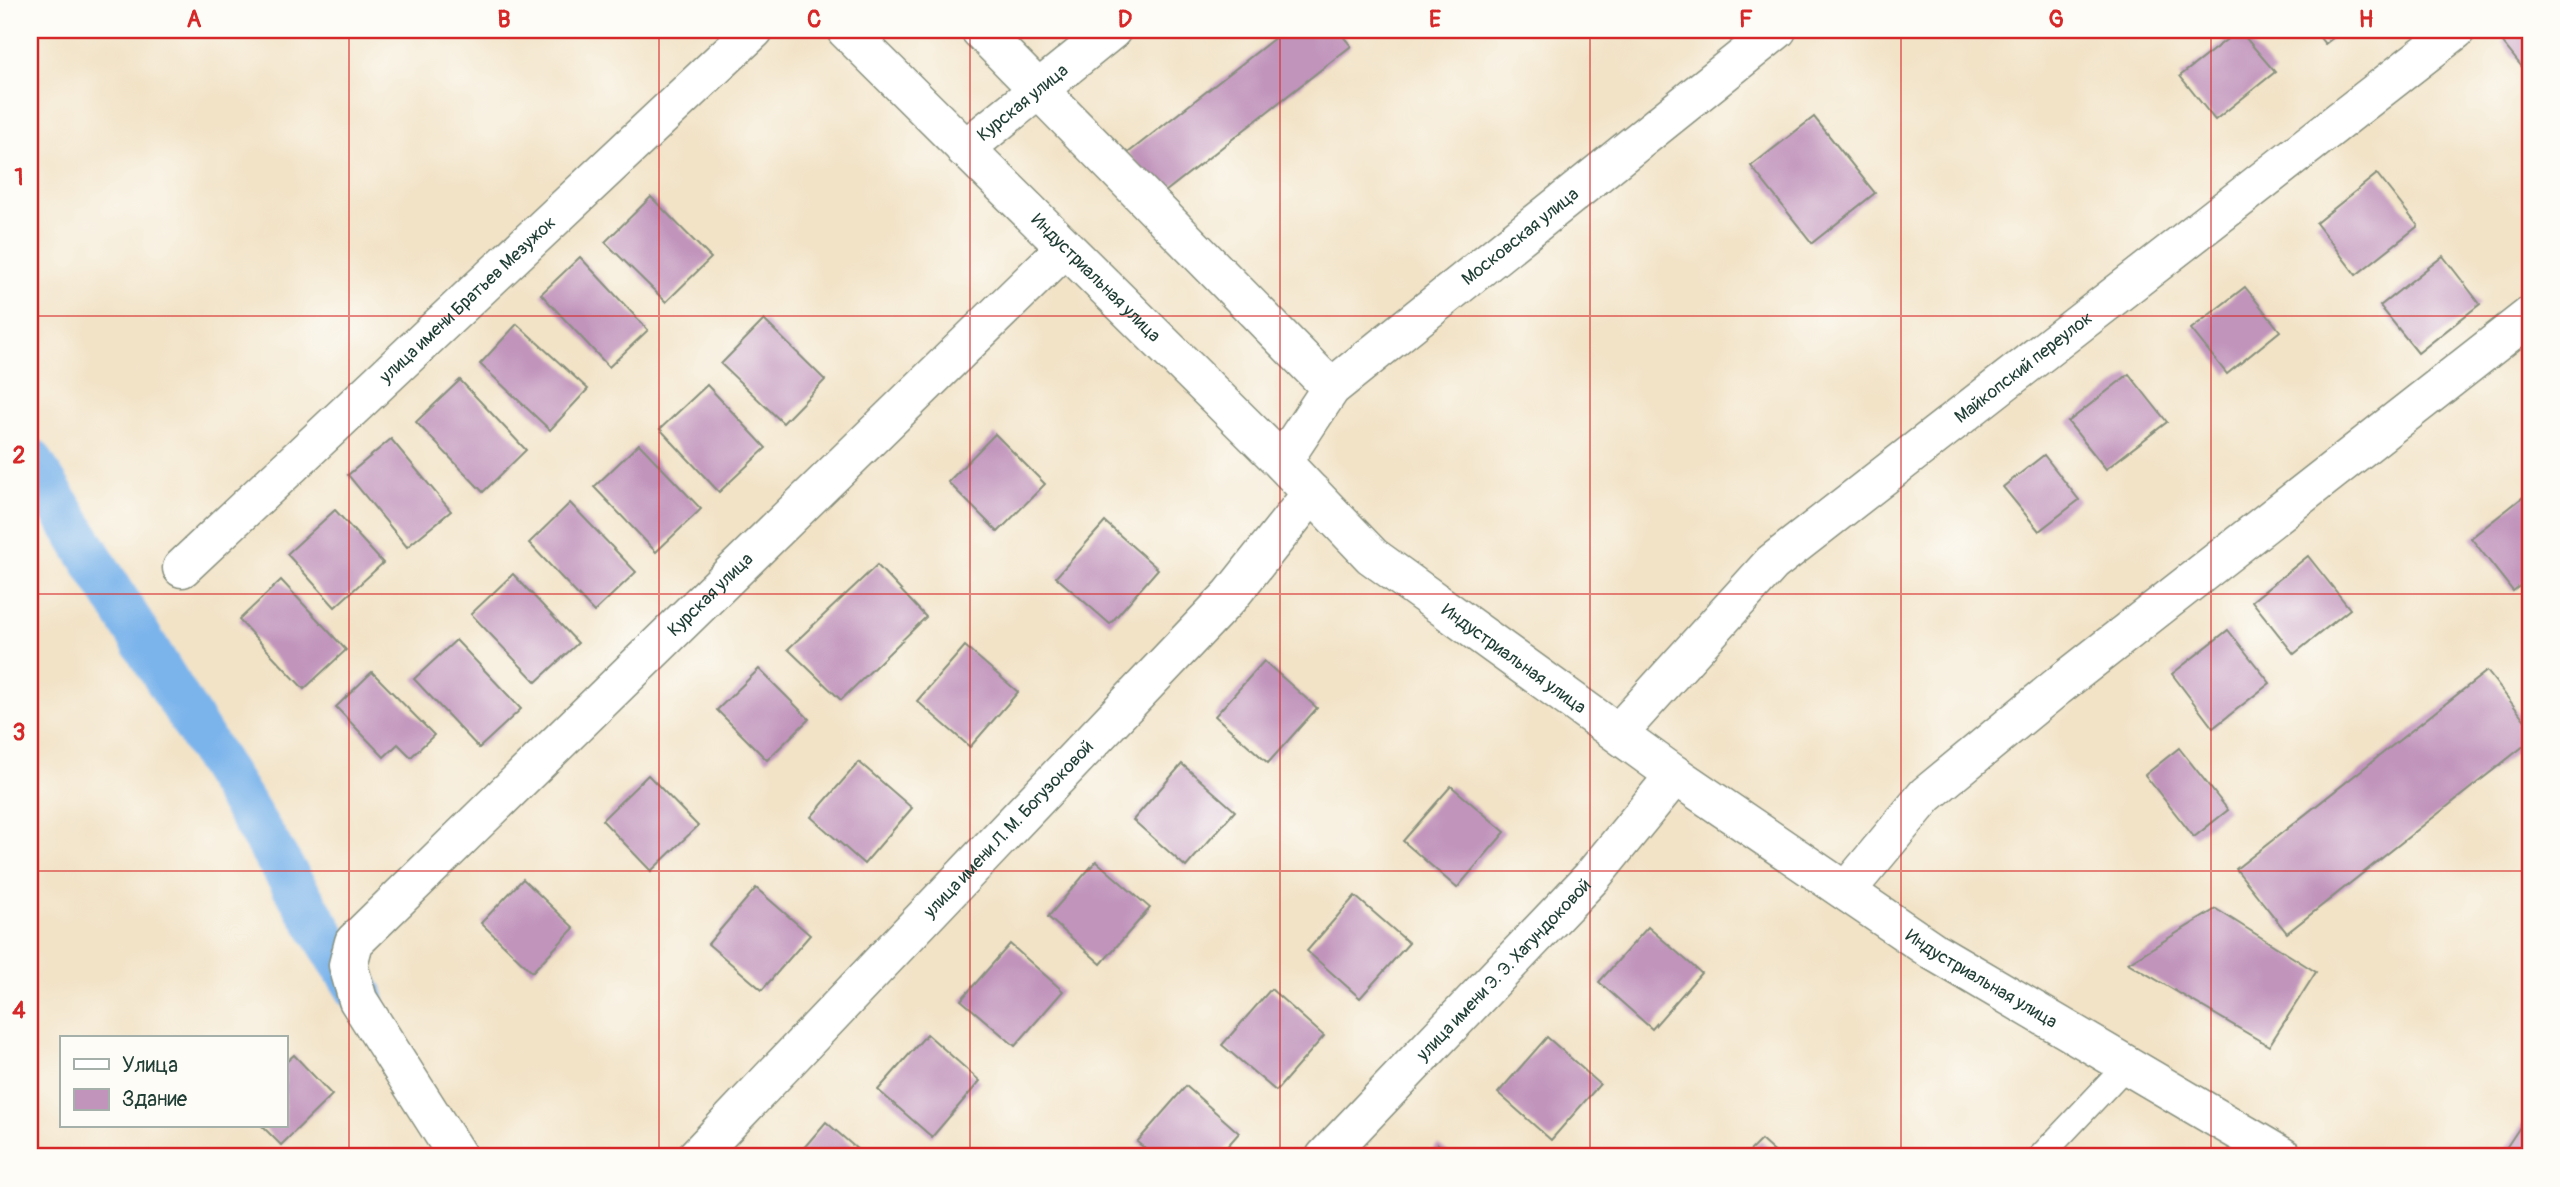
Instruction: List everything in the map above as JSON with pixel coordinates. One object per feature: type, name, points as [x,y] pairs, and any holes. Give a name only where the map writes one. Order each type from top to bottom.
[{"type":"street","name":"улица имени Братьев Мезужок","points":[[182,568],[754,30]]},
{"type":"street","name":"Индустриальная улица","points":[[846,30],[1282,462],[1372,556],[1675,775],[1933,951],[2283,1157]]},
{"type":"street","points":[[980,30],[1331,388]]},
{"type":"street","name":"Курская улица","points":[[965,149],[1112,30]]},
{"type":"street","name":"Московская улица","points":[[1282,462],[1331,388],[1777,30]]},
{"type":"street","name":"Майкопский переулок","points":[[1618,733],[1772,563],[2456,30]]},
{"type":"street","name":"Курская улица","points":[[458,1157],[358,1000],[348,965],[354,942],[1065,248]]},
{"type":"street","points":[[1846,891],[1926,795],[2057,687],[2530,316]]},
{"type":"street","name":"улица имени Л. М. Богузоковой","points":[[696,1157],[1231,595],[1312,493]]},
{"type":"street","name":"улица имени Э. Э. Хагундоковой","points":[[1325,1157],[1591,878],[1675,775]]},
{"type":"lane","points":[[2040,1157],[2127,1065]]},
{"type":"building","points":[[1285,30],[1338,30],[1351,46],[1161,195],[1128,153]]},
{"type":"building","points":[[2239,30],[2275,72],[2215,120],[2180,76]]},
{"type":"building","points":[[2314,30],[2343,30],[2325,44]]},
{"type":"building","points":[[2518,30],[2530,30],[2530,77],[2502,42]]},
{"type":"building","points":[[1814,117],[1875,193],[1812,243],[1751,166]]},
{"type":"building","points":[[2377,174],[2418,226],[2356,275],[2316,223]]},
{"type":"building","points":[[651,197],[711,258],[666,302],[605,242]]},
{"type":"building","points":[[2443,256],[2480,304],[2418,353],[2380,306]]},
{"type":"building","points":[[580,257],[648,330],[609,367],[541,294]]},
{"type":"building","points":[[2245,287],[2280,331],[2227,374],[2191,329]]},
{"type":"building","points":[[764,320],[825,380],[783,423],[721,364]]},
{"type":"building","points":[[517,324],[588,389],[550,430],[480,364]]},
{"type":"building","points":[[2129,374],[2167,422],[2106,469],[2068,422]]},
{"type":"building","points":[[460,380],[526,450],[483,492],[416,422]]},
{"type":"building","points":[[707,385],[766,448],[719,492],[660,429]]},
{"type":"building","points":[[995,434],[1045,484],[998,532],[948,482]]},
{"type":"building","points":[[391,439],[451,511],[407,547],[348,475]]},
{"type":"building","points":[[639,444],[701,509],[656,552],[594,487]]},
{"type":"building","points":[[2044,455],[2079,500],[2039,531],[2003,487]]},
{"type":"building","points":[[2527,494],[2530,498],[2530,578],[2513,591],[2471,538]]},
{"type":"building","points":[[570,503],[636,572],[594,612],[529,543]]},
{"type":"building","points":[[335,510],[383,563],[335,607],[287,554]]},
{"type":"building","points":[[1105,522],[1158,569],[1110,624],[1056,577]]},
{"type":"building","points":[[2308,556],[2350,609],[2294,654],[2252,601]]},
{"type":"building","points":[[877,565],[926,617],[841,700],[788,649]]},
{"type":"building","points":[[513,574],[578,643],[536,682],[471,614]]},
{"type":"building","points":[[281,580],[346,650],[304,689],[239,620]]},
{"type":"building","points":[[2228,630],[2270,683],[2213,728],[2172,674]]},
{"type":"building","points":[[456,640],[521,709],[479,748],[414,679]]},
{"type":"building","points":[[965,646],[1018,692],[970,747],[917,701]]},
{"type":"building","points":[[1264,661],[1317,708],[1268,763],[1215,716]]},
{"type":"building","points":[[759,669],[809,719],[767,760],[717,710]]},
{"type":"building","points":[[2487,671],[2530,727],[2530,741],[2287,933],[2236,869]]},
{"type":"building","points":[[372,672],[434,735],[411,757],[398,744],[384,757],[336,707]]},
{"type":"building","points":[[2179,748],[2228,810],[2194,837],[2145,775]]},
{"type":"building","points":[[859,762],[912,808],[864,864],[811,817]]},
{"type":"building","points":[[1182,764],[1235,811],[1186,867],[1133,820]]},
{"type":"building","points":[[648,775],[698,826],[651,871],[602,820]]},
{"type":"building","points":[[1451,786],[1505,832],[1457,888],[1403,841]]},
{"type":"building","points":[[1096,861],[1150,908],[1101,964],[1048,917]]},
{"type":"building","points":[[523,879],[574,928],[532,972],[481,923]]},
{"type":"building","points":[[756,888],[810,935],[762,990],[708,944]]},
{"type":"building","points":[[1355,896],[1409,943],[1360,998],[1307,951]]},
{"type":"building","points":[[2216,909],[2316,972],[2269,1046],[2128,963]]},
{"type":"building","points":[[1648,927],[1701,973],[1652,1029],[1599,982]]},
{"type":"building","points":[[1010,944],[1063,991],[1015,1046],[961,1000]]},
{"type":"building","points":[[1271,989],[1324,1036],[1276,1091],[1222,1045]]},
{"type":"building","points":[[927,1034],[980,1081],[932,1137],[878,1090]]},
{"type":"building","points":[[1547,1037],[1600,1084],[1551,1140],[1498,1093]]},
{"type":"building","points":[[294,1055],[332,1095],[281,1145],[264,1128],[287,1128],[287,1061]]},
{"type":"building","points":[[1186,1086],[1239,1133],[1218,1157],[1155,1157],[1137,1142]]},
{"type":"building","points":[[2530,1112],[2530,1157],[2508,1157],[2502,1154]]},
{"type":"building","points":[[826,1122],[866,1157],[796,1157]]},
{"type":"building","points":[[1761,1140],[1780,1157],[1744,1157]]},
{"type":"building","points":[[1438,1144],[1454,1157],[1427,1157]]},
{"type":"waterway","points":[[30,459],[363,998]]}]
